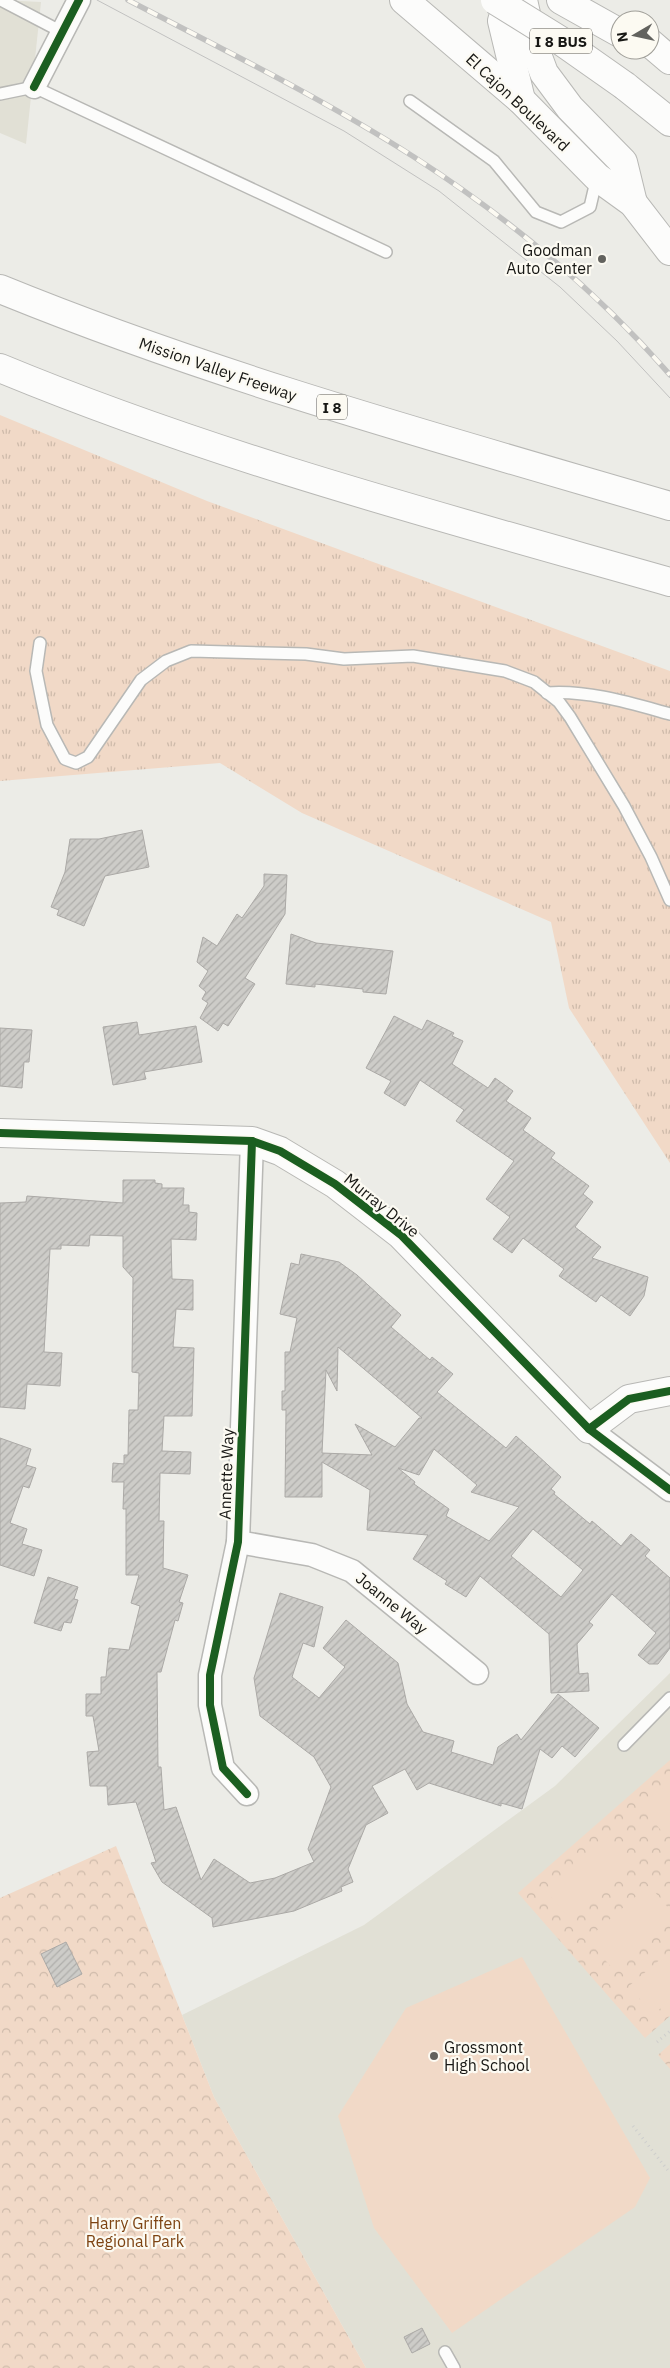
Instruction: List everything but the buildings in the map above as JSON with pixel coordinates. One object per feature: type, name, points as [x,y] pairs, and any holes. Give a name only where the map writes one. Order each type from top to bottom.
[{"type":"main road","name":"El Cajon Boulevard","points":[[404,0],[521,100],[597,177],[633,203],[670,251]]},
{"type":"main road","name":"I 8 BUS","points":[[495,0],[561,41],[625,86],[670,122]]},
{"type":"main road","points":[[509,0],[502,21],[521,100]]},
{"type":"main road","name":"El Cajon Boulevard","points":[[523,0],[532,41],[544,73],[570,108],[623,162],[633,203]]},
{"type":"main road","points":[[561,0],[610,27]]},
{"type":"main road","points":[[601,0],[612,10]]},
{"type":"main road","points":[[660,52],[670,60]]},
{"type":"main road","name":"Mission Valley Freeway","points":[[0,289],[160,351],[333,407],[670,506]]},
{"type":"main road","points":[[0,368],[170,432],[322,482],[670,582]]},
{"type":"main road","name":"Murray Drive","points":[[0,1133],[252,1141],[280,1151],[335,1184],[401,1235],[589,1429]]},
{"type":"main road","points":[[589,1429],[629,1399],[670,1391]]},
{"type":"street","points":[[34,86],[79,0]]},
{"type":"street","name":"Annette Way","points":[[247,1794],[223,1768],[210,1704],[210,1675],[238,1542],[252,1141]]},
{"type":"street","points":[[589,1429],[670,1490]]},
{"type":"street","name":"Joanne Way","points":[[238,1542],[312,1555],[352,1571],[476,1673]]},
{"type":"lane","points":[[1,0],[62,32]]},
{"type":"lane","points":[[0,94],[34,86],[386,252]]},
{"type":"lane","points":[[410,101],[494,161],[536,212],[544,216],[561,222],[590,207],[597,177]]},
{"type":"lane","points":[[40,643],[36,671],[47,725],[65,759],[76,763],[88,757],[141,680],[166,661],[191,650],[306,654],[344,659],[413,656],[505,671],[534,682],[559,702],[602,767],[651,857],[670,900]]},
{"type":"lane","points":[[547,693],[566,692],[607,698],[670,714]]},
{"type":"lane","points":[[624,1745],[670,1698]]},
{"type":"lane","points":[[445,2352],[454,2368]]},
{"type":"path","points":[[657,2042],[670,2031]]},
{"type":"path","points":[[633,2126],[670,2174]]},
{"type":"shaded area","points":[[0,0],[41,2],[26,144],[0,133]]},
{"type":"shaded area","name":"Grossmont High School","points":[[670,1673],[670,2368],[366,2368],[214,2097],[182,2015],[364,1925],[555,1786]]},
{"type":"green space","points":[[0,415],[207,501],[670,671],[670,1163],[569,1008],[551,922],[302,813],[220,763],[0,781]]},
{"type":"green space","points":[[670,1760],[670,2016],[645,2038],[518,1893]]},
{"type":"green space","points":[[670,1782],[670,1831],[665,1835],[641,1807]]},
{"type":"green space","points":[[607,1837],[632,1865],[570,1919],[546,1891]]},
{"type":"green space","name":"Harry Griffen Regional Park","points":[[116,1846],[214,2097],[366,2368],[0,2368],[0,1898]]},
{"type":"green space","points":[[649,1885],[670,1910],[670,1917],[612,1968],[587,1939]]},
{"type":"green space","points":[[670,1951],[670,2000],[653,2015],[629,1986]]},
{"type":"green space","points":[[522,1957],[650,2178],[635,2207],[452,2333],[374,2228],[338,2116],[406,2008]]},
{"type":"green space","points":[[670,2044],[670,2069],[658,2055]]},
{"type":"tram line","points":[[97,0],[344,131],[439,191],[560,287],[617,341],[670,398]]},
{"type":"railway","points":[[128,0],[344,115],[449,180],[550,257],[612,314],[670,375]]},
{"type":"cycle path","points":[[34,87],[79,0]]},
{"type":"cycle path","points":[[0,1133],[252,1141],[280,1151],[335,1184],[401,1235],[589,1429],[629,1399],[670,1391]]},
{"type":"cycle path","points":[[247,1794],[223,1768],[210,1705],[210,1675],[238,1542],[252,1141]]},
{"type":"cycle path","points":[[589,1429],[670,1490]]},
{"type":"place","name":"Goodman Auto Center","points":[[602,259]]},
{"type":"place","name":"Grossmont High School","points":[[434,2056]]}]
